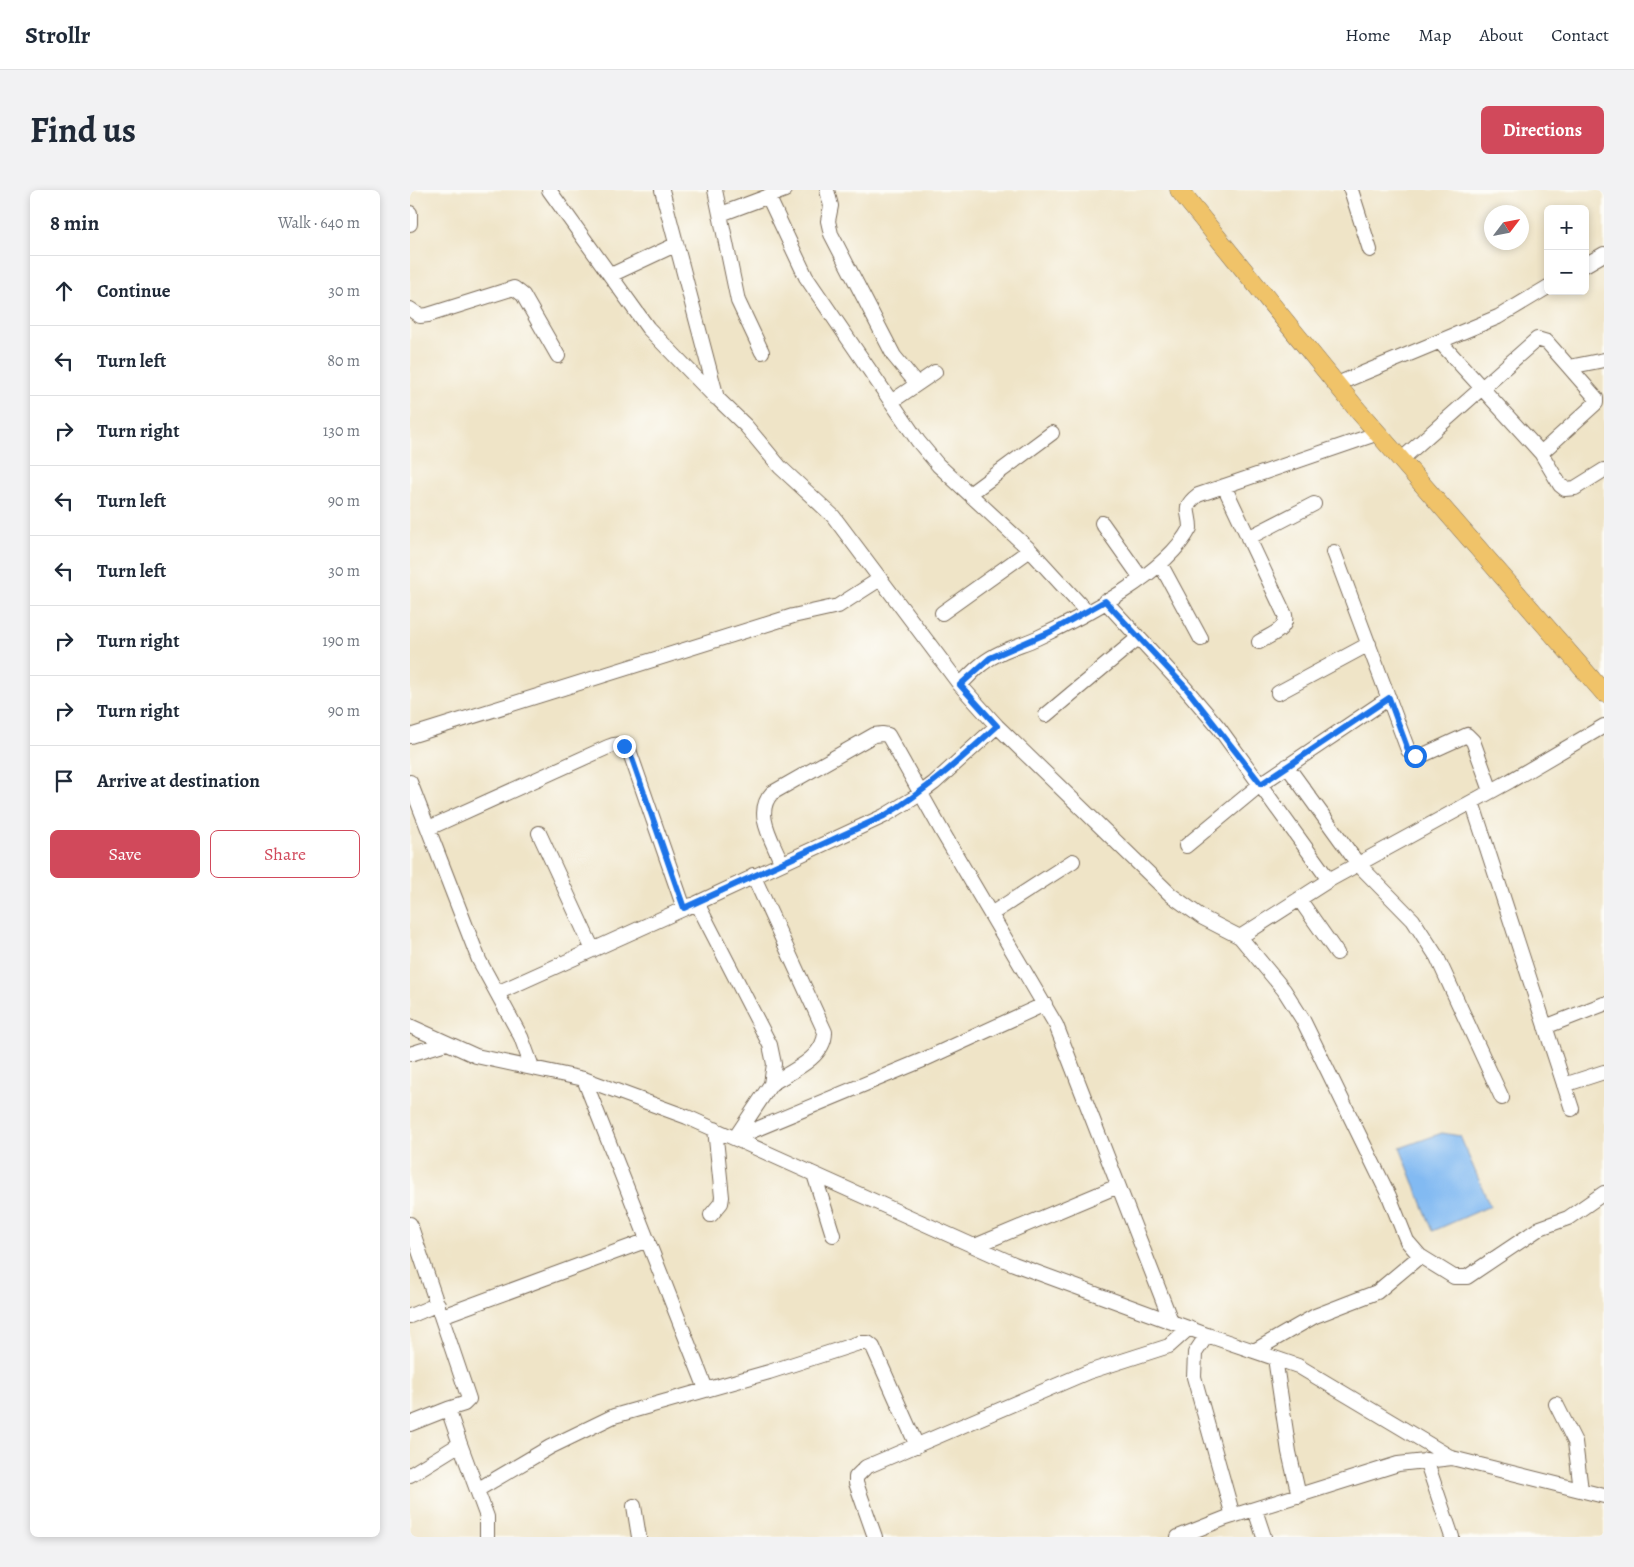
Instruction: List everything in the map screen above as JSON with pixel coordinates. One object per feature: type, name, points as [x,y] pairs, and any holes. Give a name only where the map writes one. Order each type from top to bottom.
[{"type":"main road","points":[[1179,190],[1337,384],[1604,693]]},
{"type":"street","points":[[549,190],[648,328],[746,426],[780,467],[824,506],[960,685],[997,726],[1171,895],[1203,918],[1240,937],[1284,990],[1303,1020],[1389,1196],[1407,1242],[1420,1256],[1454,1276],[1467,1277],[1540,1228],[1568,1218],[1604,1193]]},
{"type":"street","points":[[662,190],[717,398]]},
{"type":"street","points":[[715,190],[738,301],[762,352]]},
{"type":"street","points":[[721,214],[785,190]]},
{"type":"street","points":[[827,190],[832,206],[828,221],[830,234],[894,356],[916,384]]},
{"type":"street","points":[[1351,190],[1370,250]]},
{"type":"street","points":[[768,196],[806,277],[929,455],[1030,550],[1086,611]]},
{"type":"street","points":[[410,214],[410,224]]},
{"type":"street","points":[[611,275],[675,245]]},
{"type":"street","points":[[1589,263],[1604,254]]},
{"type":"street","points":[[410,309],[420,316],[428,315],[514,288],[523,295],[558,356]]},
{"type":"street","points":[[1337,384],[1498,317],[1544,288]]},
{"type":"street","points":[[1402,459],[1537,339],[1546,342],[1596,398],[1596,403],[1541,453]]},
{"type":"street","points":[[1440,342],[1483,386],[1541,453],[1560,485],[1565,488],[1574,488],[1604,470]]},
{"type":"street","points":[[1569,367],[1604,360]]},
{"type":"street","points":[[891,402],[935,372]]},
{"type":"street","points":[[960,685],[990,658],[1050,632],[1105,601],[1161,565],[1185,538],[1190,528],[1186,509],[1190,501],[1198,495],[1379,432]]},
{"type":"street","points":[[971,494],[1052,433]]},
{"type":"street","points":[[1224,486],[1286,621],[1280,629],[1259,642]]},
{"type":"street","points":[[1248,538],[1314,504]]},
{"type":"street","points":[[1102,524],[1141,578]]},
{"type":"street","points":[[942,613],[1030,550]]},
{"type":"street","points":[[1334,552],[1411,754],[1421,756],[1467,735],[1473,741],[1491,791]]},
{"type":"street","points":[[1161,565],[1201,639]]},
{"type":"street","points":[[410,736],[793,616],[838,606],[880,579]]},
{"type":"street","points":[[1105,601],[1186,688],[1261,784],[1329,880]]},
{"type":"street","points":[[1046,715],[1138,638]]},
{"type":"street","points":[[1278,693],[1369,644]]},
{"type":"street","points":[[1186,846],[1261,784],[1389,698]]},
{"type":"street","points":[[497,994],[884,816],[921,793],[997,726]]},
{"type":"street","points":[[1240,937],[1329,880],[1472,802],[1604,726]]},
{"type":"street","points":[[781,862],[764,818],[765,801],[772,794],[874,736],[882,734],[893,740],[921,793],[1045,1004],[1063,1039],[1171,1321]]},
{"type":"street","points":[[429,828],[608,747],[616,744],[624,746],[629,750],[690,905],[770,1045],[774,1064],[771,1084]]},
{"type":"street","points":[[1287,766],[1358,864],[1413,920],[1427,940],[1437,957],[1502,1098]]},
{"type":"street","points":[[410,782],[414,804],[429,828],[479,960],[521,1037],[532,1067]]},
{"type":"street","points":[[1472,802],[1572,1109]]},
{"type":"street","points":[[539,833],[593,950]]},
{"type":"street","points":[[991,914],[1073,861]]},
{"type":"street","points":[[735,1138],[771,1084],[811,1058],[820,1050],[825,1040],[825,1032],[754,876]]},
{"type":"street","points":[[1299,899],[1337,953]]},
{"type":"street","points":[[735,1138],[923,1060],[1045,1004]]},
{"type":"street","points":[[1545,1027],[1604,1004]]},
{"type":"street","points":[[410,1026],[476,1056],[584,1079],[715,1129],[1014,1264],[1207,1335],[1298,1366],[1452,1458],[1604,1496]]},
{"type":"street","points":[[410,1054],[446,1043]]},
{"type":"street","points":[[1564,1085],[1604,1072]]},
{"type":"street","points":[[584,1079],[706,1389]]},
{"type":"street","points":[[711,1215],[721,1203],[722,1197],[715,1129]]},
{"type":"street","points":[[814,1174],[833,1235]]},
{"type":"street","points":[[975,1246],[1118,1186]]},
{"type":"street","points":[[410,1224],[470,1399],[410,1424]]},
{"type":"street","points":[[410,1316],[440,1310],[648,1240]]},
{"type":"street","points":[[1254,1351],[1315,1316],[1377,1292],[1420,1256]]},
{"type":"street","points":[[875,1537],[856,1483],[856,1477],[866,1467],[1088,1372],[1168,1346],[1189,1328]]},
{"type":"street","points":[[1207,1335],[1194,1354],[1194,1377],[1233,1516]]},
{"type":"street","points":[[478,1490],[550,1447],[588,1427],[640,1407],[769,1372],[859,1343],[868,1343],[873,1347],[917,1446]]},
{"type":"street","points":[[1275,1358],[1289,1452],[1299,1496]]},
{"type":"street","points":[[1556,1404],[1576,1442],[1581,1490]]},
{"type":"street","points":[[448,1409],[487,1517],[487,1537]]},
{"type":"street","points":[[410,1475],[460,1444]]},
{"type":"street","points":[[1178,1537],[1233,1516],[1398,1464],[1452,1458]]},
{"type":"street","points":[[1426,1460],[1452,1537]]},
{"type":"street","points":[[634,1506],[639,1537]]},
{"type":"street","points":[[1254,1510],[1264,1537]]},
{"type":"water","points":[[1442,1133],[1460,1136],[1490,1206],[1433,1231],[1400,1148]]},
{"type":"route","points":[[624,746],[629,750],[684,908],[884,816],[934,784],[997,726],[960,685],[990,658],[1034,640],[1105,601],[1186,688],[1261,784],[1389,698],[1408,750],[1415,756]]}]
